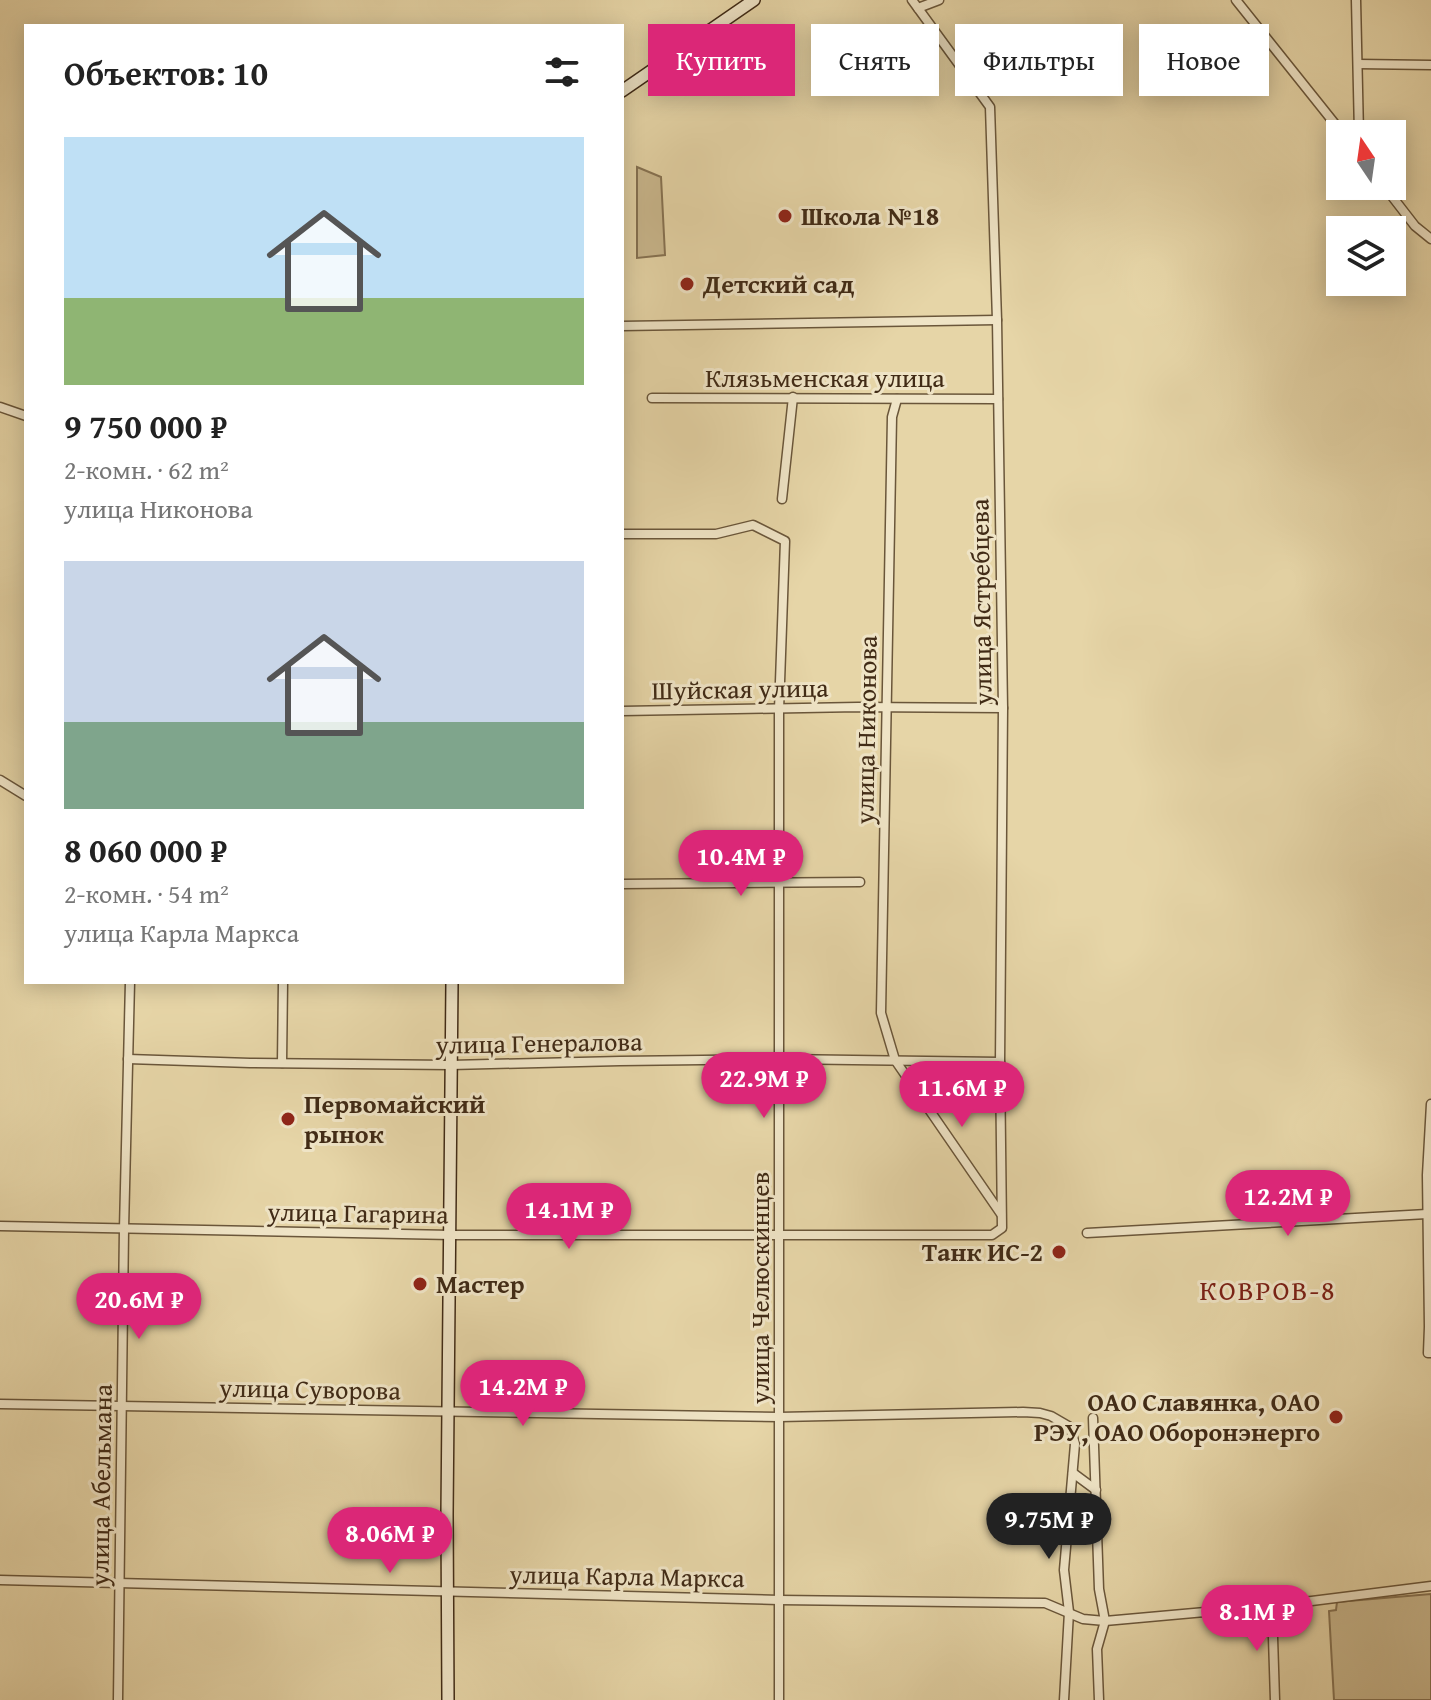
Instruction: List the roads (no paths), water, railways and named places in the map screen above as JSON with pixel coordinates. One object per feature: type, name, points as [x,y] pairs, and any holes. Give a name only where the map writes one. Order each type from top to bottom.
[{"type":"main road","points":[[624,90],[754,0]]},
{"type":"main road","points":[[448,1700],[447,1410],[452,984]]},
{"type":"street","name":"улица Ястребцева","points":[[912,0],[990,107],[1003,708],[1002,1228]]},
{"type":"street","points":[[918,8],[939,0]]},
{"type":"street","points":[[1236,0],[1332,120]]},
{"type":"street","points":[[1356,0],[1359,120]]},
{"type":"street","points":[[1358,64],[1431,65]]},
{"type":"street","points":[[1395,200],[1415,226],[1431,239]]},
{"type":"street","points":[[624,326],[997,320]]},
{"type":"street","points":[[782,499],[793,397]]},
{"type":"street","name":"Клязьменская улица","points":[[652,398],[998,399]]},
{"type":"street","name":"улица Никонова","points":[[897,399],[892,417],[881,1013],[895,1060],[1002,1216]]},
{"type":"street","points":[[0,407],[24,415]]},
{"type":"street","name":"улица Челюскинцев","points":[[624,534],[716,534],[753,525],[785,541],[779,710],[779,1700]]},
{"type":"street","name":"Шуйская улица","points":[[624,711],[1003,708]]},
{"type":"street","points":[[0,780],[24,795]]},
{"type":"street","points":[[624,884],[860,882]]},
{"type":"street","name":"улица Абельмана","points":[[118,1700],[130,984]]},
{"type":"street","points":[[282,1063],[283,984]]},
{"type":"street","name":"улица Генералова","points":[[128,1059],[451,1065],[780,1059],[1000,1062]]},
{"type":"street","points":[[1431,1104],[1427,1175],[1428,1353],[1431,1353]]},
{"type":"street","points":[[1087,1233],[1427,1214]]},
{"type":"street","name":"улица Гагарина","points":[[0,1226],[451,1235],[992,1235],[1002,1228]]},
{"type":"street","name":"улица Суворова","points":[[0,1404],[779,1417],[1040,1413],[1070,1427],[1075,1444],[1073,1473]]},
{"type":"street","points":[[1093,1418],[1099,1589],[1105,1621],[1097,1649],[1099,1700]]},
{"type":"street","points":[[1073,1473],[1096,1490]]},
{"type":"street","points":[[1064,1700],[1069,1612],[1064,1570],[1073,1473]]},
{"type":"street","name":"улица Карла Маркса","points":[[0,1580],[779,1600],[1045,1603],[1083,1619],[1105,1621],[1272,1606],[1431,1586]]},
{"type":"street","points":[[1272,1606],[1275,1700]]},
{"type":"place","name":"Школа №18","points":[[785,216]]},
{"type":"place","name":"Детский сад","points":[[687,284]]},
{"type":"place","name":"Первомайский рынок","points":[[288,1119]]},
{"type":"place","name":"Танк ИС-2","points":[[1059,1252]]},
{"type":"place","name":"Мастер","points":[[420,1284]]},
{"type":"place","name":"ОАО Славянка, ОАО РЭУ, ОАО Оборонэнерго","points":[[1336,1417]]},
{"type":"district","name":"КОВРОВ-8","points":[[1268,1290]]}]
